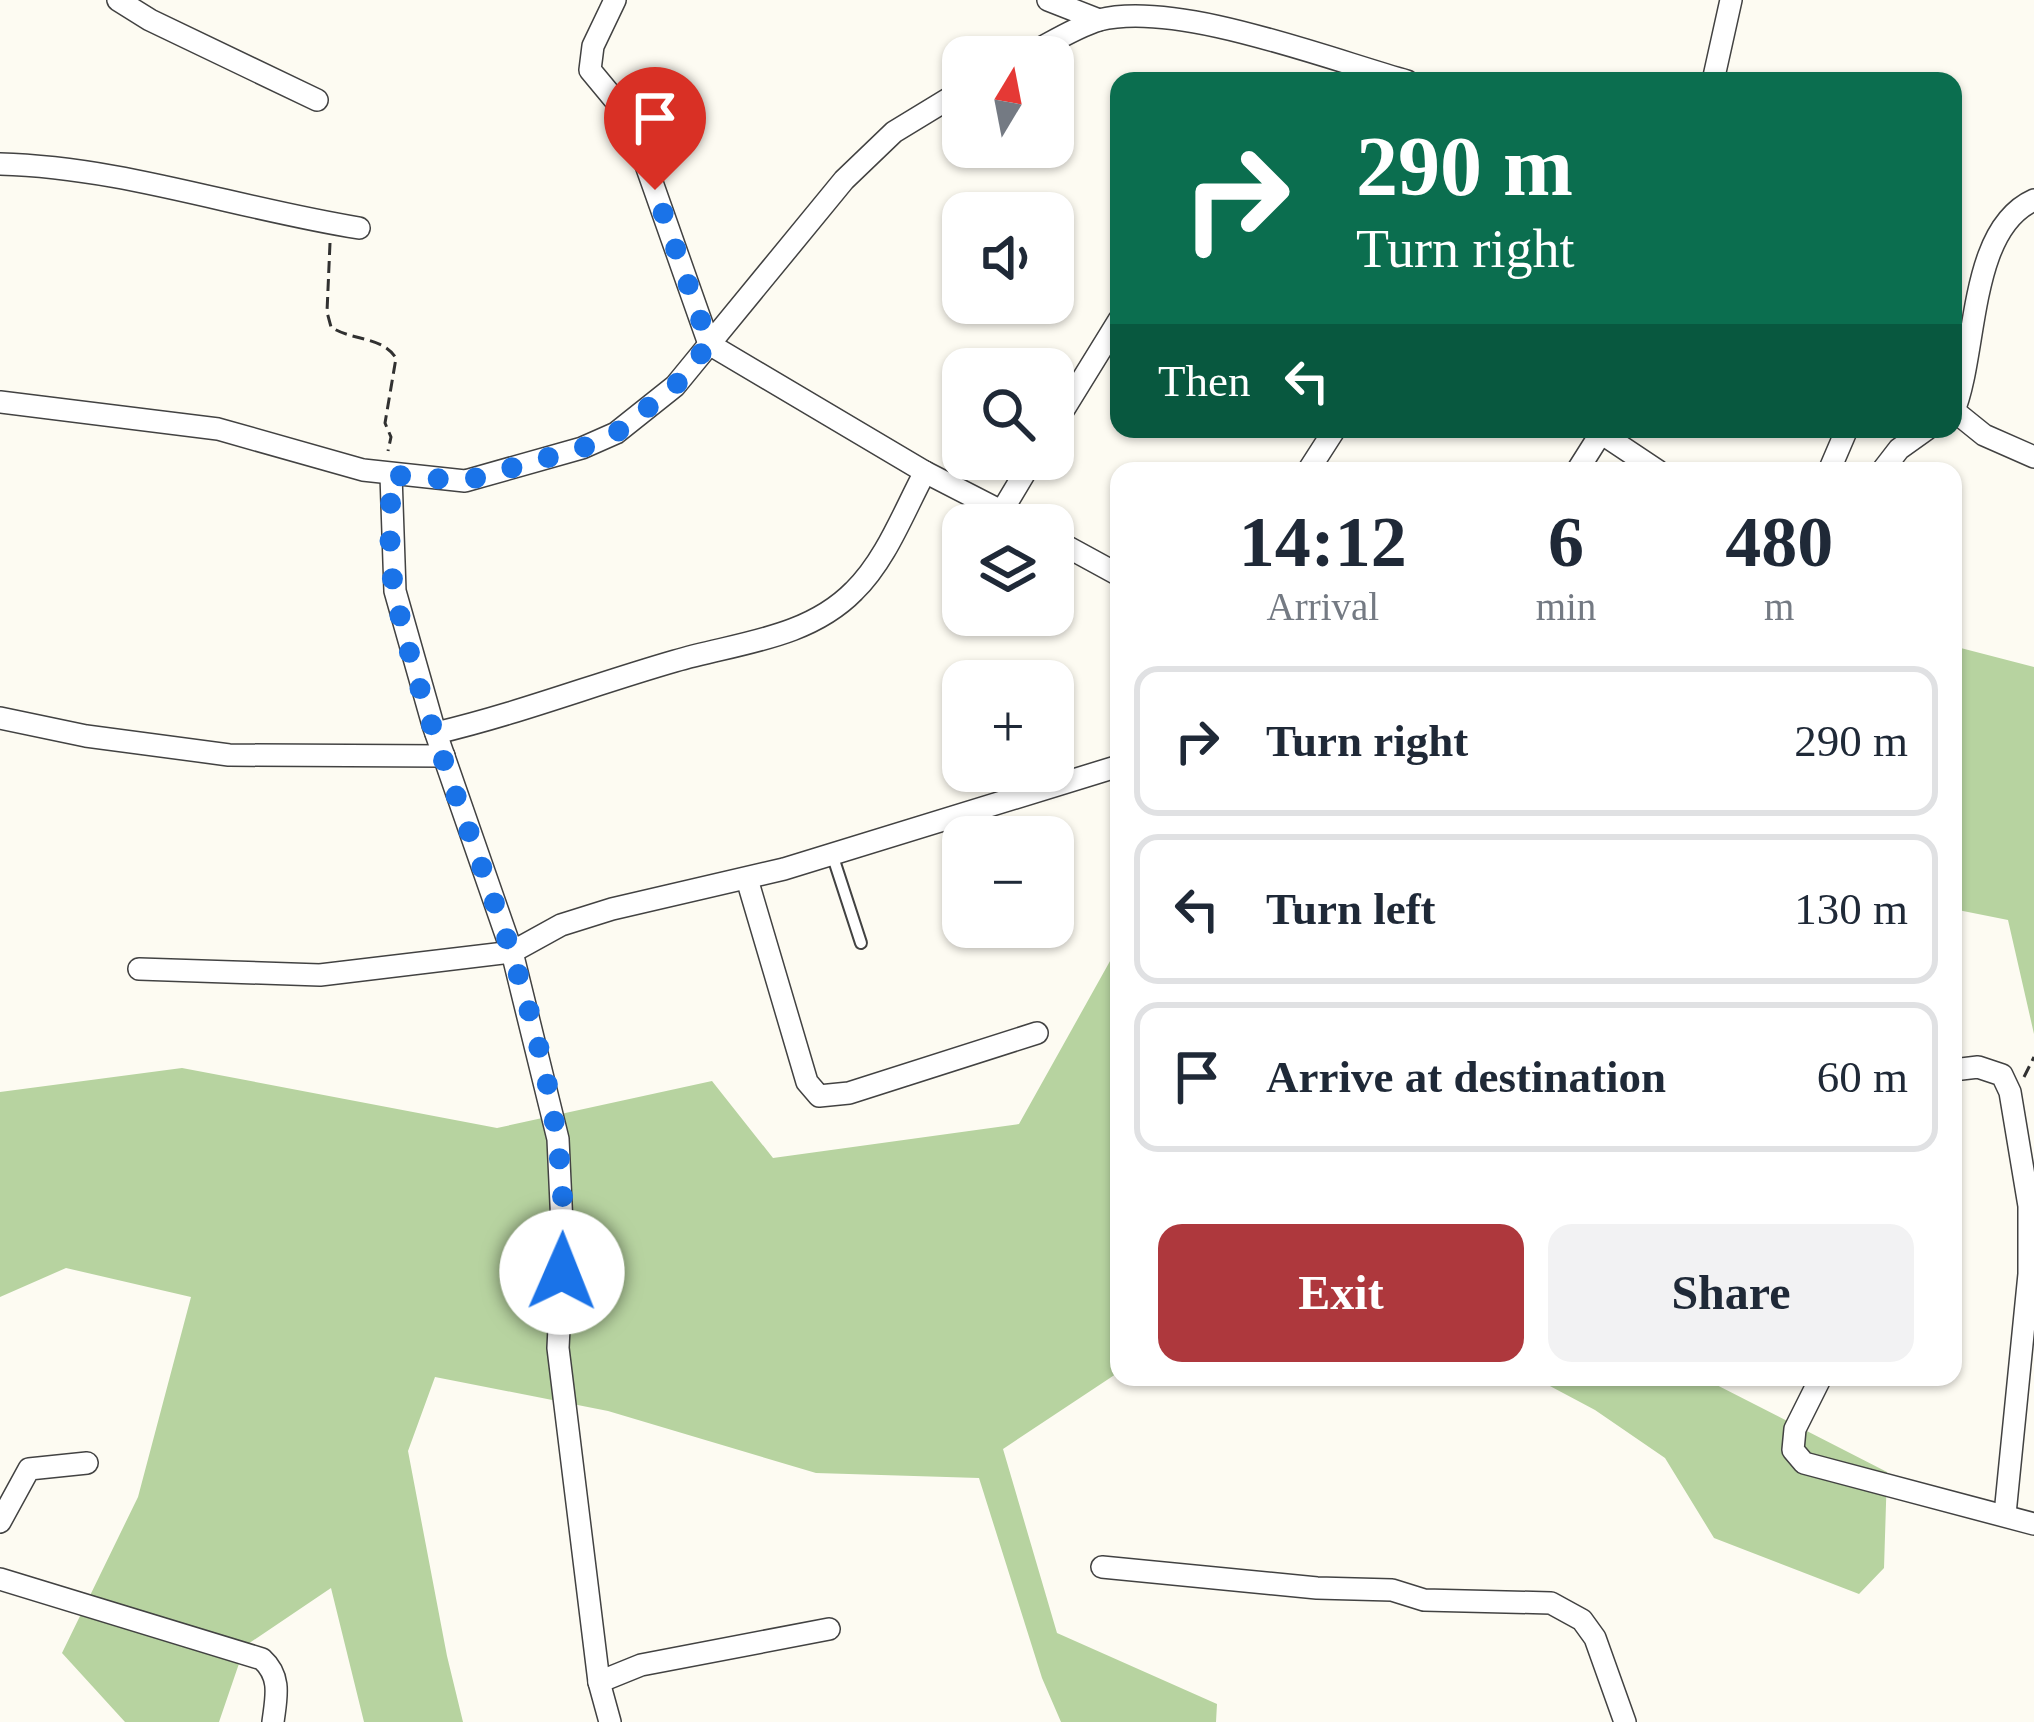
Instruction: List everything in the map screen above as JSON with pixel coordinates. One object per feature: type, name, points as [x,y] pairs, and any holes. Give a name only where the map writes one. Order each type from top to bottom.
[{"type":"street","points":[[118,0],[149,20],[317,100]]},
{"type":"street","points":[[615,0],[593,46],[590,70],[629,117],[709,344],[987,504]]},
{"type":"street","points":[[1048,0],[1115,12],[1203,19],[1377,72]]},
{"type":"street","points":[[1715,72],[1731,0]]},
{"type":"street","points":[[1066,36],[1115,12]]},
{"type":"street","points":[[0,402],[218,429],[391,475],[465,481],[582,448],[616,433],[675,386],[844,180],[894,131],[942,102]]},
{"type":"street","points":[[0,164],[126,178],[359,228]]},
{"type":"street","points":[[1962,376],[1988,257],[2017,209],[2034,200]]},
{"type":"street","points":[[1074,393],[1110,335]]},
{"type":"street","points":[[1962,418],[1984,435],[2034,457]]},
{"type":"street","points":[[1608,438],[1644,462]]},
{"type":"street","points":[[1889,462],[1914,438]]},
{"type":"street","points":[[436,734],[677,660],[776,637],[820,616],[855,591],[925,472]]},
{"type":"street","points":[[391,475],[394,590],[436,734],[512,952],[559,1139],[563,1247],[558,1348],[599,1682],[610,1722]]},
{"type":"street","points":[[1074,550],[1110,570]]},
{"type":"street","points":[[0,718],[86,736],[229,755],[444,756]]},
{"type":"street","points":[[139,969],[320,975],[512,952],[561,925],[613,908],[747,879],[1110,769]]},
{"type":"street","points":[[747,879],[807,1082],[819,1096],[849,1093],[1037,1033]]},
{"type":"street","points":[[1962,1069],[1978,1067],[2002,1075],[2010,1092],[2029,1206],[2029,1274],[2005,1514]]},
{"type":"street","points":[[1820,1386],[1807,1401],[1795,1429],[1793,1450],[1804,1463],[2034,1524]]},
{"type":"street","points":[[0,1522],[29,1468],[87,1463]]},
{"type":"street","points":[[1102,1567],[1317,1588],[1362,1587],[1460,1603],[1551,1603],[1582,1620],[1595,1638],[1625,1722]]},
{"type":"street","points":[[0,1579],[262,1659],[273,1669],[277,1682],[273,1722]]},
{"type":"street","points":[[599,1682],[641,1665],[829,1629]]},
{"type":"lane","points":[[832,854],[861,944]]},
{"type":"path","points":[[332,224],[327,312],[331,328],[346,337],[381,343],[396,358],[385,423],[392,437],[388,451]]},
{"type":"green space","points":[[1962,648],[2034,667],[2034,1034],[2008,920],[1962,911]]},
{"type":"green space","points":[[1110,961],[1110,1378],[1003,1449],[1057,1633],[1217,1704],[1216,1722],[1061,1722],[1042,1678],[979,1478],[816,1473],[608,1411],[435,1377],[408,1451],[463,1722],[364,1722],[331,1588],[245,1646],[219,1722],[125,1722],[62,1653],[138,1497],[191,1297],[66,1268],[0,1297],[0,1092],[182,1068],[497,1128],[712,1081],[773,1158],[1019,1124]]},
{"type":"green space","points":[[1550,1386],[1719,1386],[1887,1472],[1884,1568],[1859,1594],[1714,1538],[1665,1458]]},
{"type":"route","points":[[562,1272],[559,1139],[512,952],[434,725],[394,590],[391,475],[465,481],[582,448],[616,433],[675,386],[709,344],[655,190]]}]
